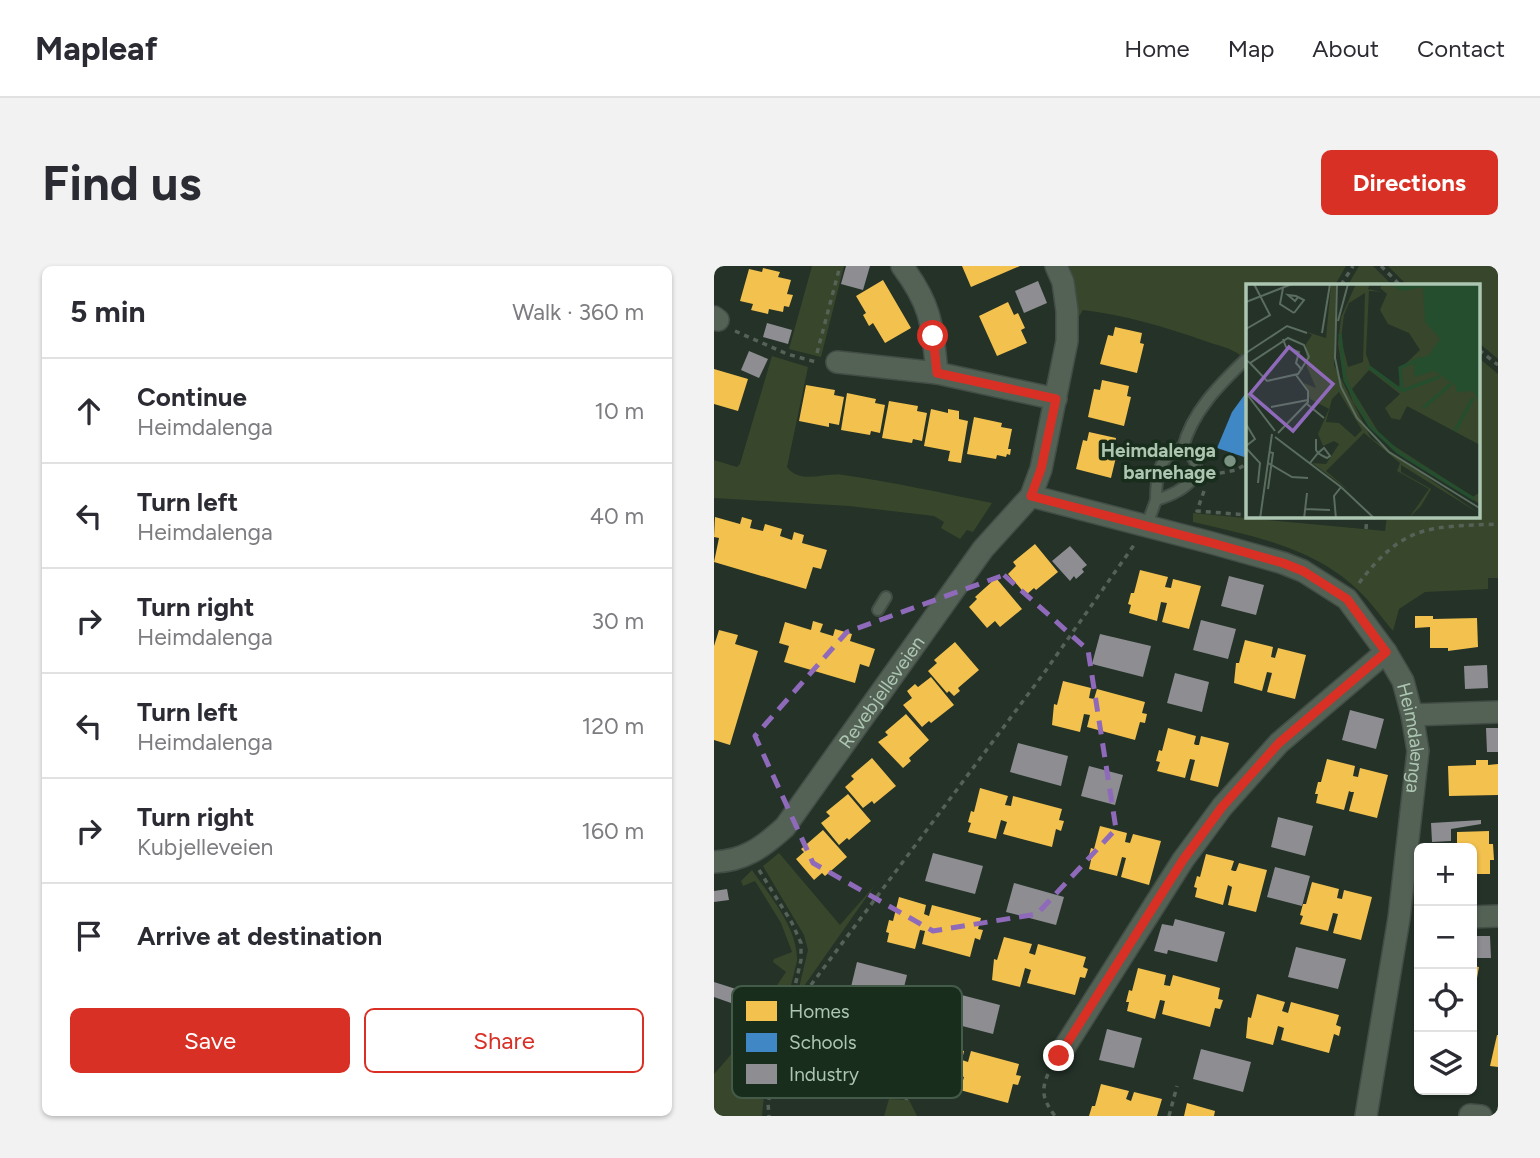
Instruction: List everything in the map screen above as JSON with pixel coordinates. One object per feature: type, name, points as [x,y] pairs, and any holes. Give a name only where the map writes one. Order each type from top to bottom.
[{"type":"street","points":[[902,266],[918,288],[929,311],[937,373]]},
{"type":"street","points":[[1031,496],[1041,469],[1067,341],[1063,282],[1056,266]]},
{"type":"street","points":[[836,362],[937,373],[1056,399]]},
{"type":"street","name":"Heimdalenga","points":[[1031,496],[1147,525],[1303,571],[1347,599],[1404,681],[1418,751],[1409,918],[1366,1116]]},
{"type":"street","name":"Revebjelleveien","points":[[714,862],[731,861],[751,853],[785,827],[975,560],[1031,496]]},
{"type":"street","points":[[1059,1056],[1183,860],[1222,807],[1279,743],[1386,652]]},
{"type":"street","points":[[1412,715],[1498,712]]},
{"type":"street","points":[[1477,917],[1498,916]]},
{"type":"lane","points":[[1183,448],[1186,435],[1218,387],[1245,360]]},
{"type":"lane","points":[[1156,500],[1178,493],[1188,486],[1194,476],[1195,464],[1192,455],[1183,448]]},
{"type":"lane","points":[[1147,525],[1156,500],[1160,466],[1166,456],[1183,448]]},
{"type":"lane","points":[[878,610],[886,597]]},
{"type":"path","points":[[814,362],[840,266]]},
{"type":"path","points":[[1341,284],[1353,266]]},
{"type":"path","points":[[1381,266],[1398,284]]},
{"type":"path","points":[[716,319],[738,333],[766,345],[814,362],[836,362]]},
{"type":"path","points":[[1480,351],[1498,365]]},
{"type":"path","points":[[1194,476],[1236,470],[1246,464]]},
{"type":"path","points":[[1210,475],[1197,511],[1246,515]]},
{"type":"path","points":[[1366,529],[1367,518]]},
{"type":"path","points":[[1347,599],[1372,566],[1398,542],[1424,529],[1498,524]]},
{"type":"path","points":[[810,986],[1044,673],[1147,525]]},
{"type":"path","points":[[751,853],[801,943],[801,960],[795,986]]},
{"type":"path","points":[[1055,1116],[1045,1102],[1042,1089],[1059,1056]]},
{"type":"path","points":[[1169,1116],[1177,1086]]},
{"type":"path","points":[[769,1098],[769,1116]]},
{"type":"highlighted area","points":[[1004,575],[1088,650],[1116,829],[1037,914],[933,931],[813,863],[755,736],[847,632]]},
{"type":"green space","points":[[812,266],[844,266],[821,357],[789,349]]},
{"type":"green space","points":[[1065,266],[1346,266],[1336,284],[1246,284],[1246,352],[1240,355],[1224,347],[1130,318],[1083,310],[1078,318],[1074,316]]},
{"type":"green space","points":[[1359,266],[1373,266],[1391,284],[1349,284]]},
{"type":"green space","points":[[1388,266],[1498,266],[1498,359],[1480,344],[1480,284],[1406,284]]},
{"type":"green space","points":[[772,356],[808,367],[787,467],[792,472],[806,477],[836,475],[862,478],[992,503],[973,532],[967,530],[960,539],[941,528],[944,522],[934,516],[849,506],[714,498],[714,460],[737,467],[740,464]]},
{"type":"green space","points":[[1480,359],[1498,374],[1498,578],[1488,578],[1488,589],[1425,592],[1399,609],[1393,631],[1362,594],[1325,565],[1283,546],[1193,522],[1193,513],[1385,531],[1387,518],[1480,518]]},
{"type":"green space","points":[[779,853],[840,925],[875,885],[804,986],[799,986],[808,950],[804,935],[763,866]]},
{"type":"green space","points":[[752,870],[788,925],[797,961],[791,986],[777,986],[786,972],[773,962],[774,959],[792,952],[781,923],[755,881],[743,886],[741,881]]},
{"type":"green space","points":[[732,1052],[732,1098],[764,1098],[762,1116],[714,1116],[714,1074]]},
{"type":"green space","points":[[889,1099],[909,1100],[917,1116],[884,1116]]},
{"type":"building: Homes","points":[[962,266],[1020,266],[971,287]]},
{"type":"building: Homes","points":[[763,268],[780,272],[778,277],[791,280],[787,294],[793,295],[789,307],[784,306],[783,312],[769,309],[768,314],[751,310],[753,304],[740,301],[749,269],[762,272]]},
{"type":"building: Homes","points":[[883,280],[911,328],[885,343],[873,323],[869,326],[863,315],[866,313],[856,296]]},
{"type":"building: Homes","points":[[1008,302],[1014,315],[1018,313],[1025,328],[1021,330],[1027,343],[997,356],[979,316]]},
{"type":"building: Homes","points":[[1115,327],[1142,333],[1140,343],[1144,344],[1137,373],[1100,364],[1108,335],[1113,336]]},
{"type":"building: Homes","points":[[714,369],[748,379],[738,411],[714,404]]},
{"type":"building: Homes","points":[[1102,380],[1129,386],[1127,396],[1131,397],[1124,426],[1088,417],[1094,389],[1100,390]]},
{"type":"building: Homes","points":[[806,385],[835,390],[834,395],[844,397],[839,425],[829,423],[829,427],[799,421]]},
{"type":"building: Homes","points":[[847,393],[876,399],[875,403],[885,405],[880,433],[871,431],[870,435],[841,430]]},
{"type":"building: Homes","points":[[889,401],[918,406],[917,411],[927,413],[922,441],[913,439],[912,443],[882,438]]},
{"type":"building: Homes","points":[[931,409],[948,413],[948,409],[959,411],[959,419],[968,421],[961,463],[948,461],[950,451],[924,446]]},
{"type":"building: Homes","points":[[974,417],[1002,423],[1001,427],[1012,429],[1008,449],[1011,449],[1010,455],[997,455],[996,459],[967,454]]},
{"type":"building: Homes","points":[[1089,432],[1116,438],[1114,448],[1118,449],[1111,478],[1076,469],[1083,440],[1087,441]]},
{"type":"building: Homes","points":[[715,517],[740,524],[742,517],[752,520],[750,528],[763,531],[765,524],[782,529],[780,536],[792,540],[794,532],[804,535],[802,543],[827,550],[821,569],[813,567],[806,589],[714,562],[719,538],[714,537]]},
{"type":"building: Homes","points":[[1035,544],[1058,572],[1026,595],[1008,574],[1016,566],[1013,562]]},
{"type":"building: Homes","points":[[1140,570],[1168,577],[1165,587],[1171,588],[1173,579],[1201,586],[1189,629],[1162,622],[1167,603],[1161,602],[1157,621],[1129,613],[1131,605],[1128,604]]},
{"type":"building: Homes","points":[[996,578],[1022,609],[1000,627],[995,621],[987,628],[969,607],[977,599],[975,597]]},
{"type":"building: Homes","points":[[1415,616],[1433,616],[1433,619],[1477,618],[1478,647],[1448,651],[1448,648],[1430,648],[1430,627],[1415,628]]},
{"type":"building: Homes","points":[[813,621],[823,624],[820,632],[833,636],[835,629],[852,634],[850,641],[875,649],[869,667],[860,664],[855,683],[784,662],[789,646],[779,643],[785,622],[811,630]]},
{"type":"building: Homes","points":[[719,630],[738,635],[735,644],[758,651],[730,745],[714,740],[714,646]]},
{"type":"building: Homes","points":[[1245,640],[1273,647],[1271,657],[1275,658],[1278,648],[1306,655],[1295,699],[1267,692],[1272,673],[1267,672],[1262,691],[1234,683],[1236,663],[1239,663]]},
{"type":"building: Homes","points":[[955,642],[979,670],[958,688],[960,691],[954,696],[949,691],[947,693],[928,671],[937,663],[934,660]]},
{"type":"building: Homes","points":[[931,677],[954,705],[922,727],[903,705],[912,698],[907,691]]},
{"type":"building: Homes","points":[[1063,681],[1091,688],[1089,698],[1094,699],[1097,689],[1145,702],[1142,713],[1147,714],[1145,723],[1140,722],[1135,740],[1087,727],[1090,715],[1084,714],[1080,732],[1052,725],[1054,704],[1057,705]]},
{"type":"building: Homes","points":[[906,714],[929,740],[909,758],[911,761],[903,768],[878,742],[888,735],[885,732]]},
{"type":"building: Homes","points":[[1168,728],[1196,736],[1196,745],[1199,745],[1201,736],[1229,743],[1218,787],[1190,780],[1195,760],[1190,759],[1185,778],[1157,771],[1160,762],[1156,761],[1159,750],[1162,751]]},
{"type":"building: Homes","points":[[872,758],[896,786],[874,804],[872,801],[863,808],[845,787],[854,779],[851,776]]},
{"type":"building: Homes","points":[[1327,759],[1355,766],[1353,776],[1358,777],[1360,768],[1388,775],[1377,818],[1349,811],[1354,792],[1349,791],[1344,810],[1316,803],[1318,782],[1321,782]]},
{"type":"building: Homes","points":[[1476,760],[1488,760],[1488,765],[1498,764],[1498,795],[1449,796],[1448,766],[1476,765]]},
{"type":"building: Homes","points":[[980,788],[1008,796],[1005,805],[1011,806],[1013,796],[1062,809],[1059,820],[1064,821],[1061,831],[1056,829],[1052,847],[1003,834],[1007,822],[1001,820],[996,839],[968,832],[971,811],[974,812]]},
{"type":"building: Homes","points":[[848,794],[871,821],[839,845],[821,823],[830,816],[826,812]]},
{"type":"building: Homes","points":[[1100,826],[1127,833],[1125,842],[1130,843],[1133,834],[1161,841],[1149,885],[1121,877],[1126,858],[1122,857],[1117,876],[1089,869],[1091,860],[1088,859],[1091,848],[1094,849]]},
{"type":"building: Homes","points":[[823,830],[847,857],[825,876],[822,873],[814,880],[796,859],[804,852],[801,849]]},
{"type":"building: Homes","points":[[1489,831],[1489,844],[1493,844],[1494,860],[1490,860],[1490,874],[1477,874],[1477,843],[1457,843],[1457,832]]},
{"type":"building: Homes","points":[[1206,854],[1234,861],[1231,870],[1234,871],[1239,863],[1267,870],[1256,912],[1228,905],[1232,887],[1228,885],[1223,905],[1195,897],[1197,888],[1194,887],[1197,876],[1200,877]]},
{"type":"building: Homes","points":[[1312,882],[1339,889],[1337,898],[1342,899],[1344,890],[1372,897],[1361,940],[1333,933],[1338,914],[1333,913],[1328,931],[1300,924],[1303,904],[1306,904]]},
{"type":"building: Homes","points":[[899,897],[926,905],[924,914],[929,916],[932,905],[981,918],[978,929],[983,930],[980,940],[975,938],[970,957],[922,944],[925,931],[920,930],[915,949],[887,942],[889,920],[893,921]]},
{"type":"building: Homes","points":[[1004,937],[1032,944],[1029,953],[1035,955],[1038,944],[1086,957],[1083,967],[1088,969],[1085,978],[1080,977],[1075,995],[1027,983],[1031,970],[1025,968],[1020,987],[992,980],[994,959],[997,960]]},
{"type":"building: Homes","points":[[1138,968],[1166,975],[1164,985],[1170,986],[1173,975],[1220,988],[1218,999],[1223,1000],[1220,1009],[1215,1008],[1210,1027],[1162,1014],[1165,1001],[1160,1000],[1155,1019],[1127,1011],[1129,990],[1132,991]]},
{"type":"building: Homes","points":[[1257,994],[1285,1002],[1282,1011],[1288,1013],[1291,1002],[1339,1015],[1336,1025],[1341,1027],[1339,1036],[1334,1034],[1329,1053],[1281,1040],[1284,1028],[1278,1026],[1273,1045],[1246,1038],[1248,1017],[1251,1018]]},
{"type":"building: Homes","points":[[1498,1035],[1498,1067],[1490,1066]]},
{"type":"building: Homes","points":[[971,1051],[1019,1064],[1016,1075],[1021,1076],[1018,1085],[1013,1084],[1008,1103],[962,1091],[962,1060],[968,1062]]},
{"type":"building: Homes","points":[[1101,1084],[1129,1091],[1126,1099],[1131,1101],[1134,1092],[1162,1099],[1157,1116],[1089,1116],[1092,1106],[1095,1106]]},
{"type":"building: Homes","points":[[1187,1103],[1215,1111],[1214,1116],[1184,1116]]},
{"type":"building: Schools","points":[[1246,393],[1244,457],[1217,448],[1232,412]]},
{"type":"building: Industry","points":[[846,266],[870,266],[863,290],[841,284]]},
{"type":"building: Industry","points":[[1038,281],[1047,303],[1024,313],[1015,291]]},
{"type":"building: Industry","points":[[767,323],[792,330],[788,344],[763,337]]},
{"type":"building: Industry","points":[[749,351],[768,359],[759,378],[741,370]]},
{"type":"building: Industry","points":[[1070,546],[1087,565],[1082,569],[1084,572],[1070,581],[1052,561]]},
{"type":"building: Industry","points":[[1229,576],[1264,585],[1256,615],[1221,606]]},
{"type":"building: Industry","points":[[1201,620],[1236,629],[1228,659],[1193,650]]},
{"type":"building: Industry","points":[[1100,634],[1151,646],[1143,677],[1092,664]]},
{"type":"building: Industry","points":[[1487,665],[1488,688],[1465,689],[1464,666]]},
{"type":"building: Industry","points":[[1175,673],[1209,682],[1202,712],[1167,703]]},
{"type":"building: Industry","points":[[1350,710],[1384,719],[1376,749],[1342,740]]},
{"type":"building: Industry","points":[[1486,728],[1498,728],[1498,752],[1487,752]]},
{"type":"building: Industry","points":[[1018,743],[1068,756],[1061,786],[1010,772]]},
{"type":"building: Industry","points":[[1089,766],[1123,775],[1115,805],[1081,796]]},
{"type":"building: Industry","points":[[1278,817],[1313,826],[1305,856],[1271,847]]},
{"type":"building: Industry","points":[[1481,820],[1481,824],[1451,829],[1451,841],[1432,842],[1431,823]]},
{"type":"building: Industry","points":[[933,853],[983,866],[975,894],[925,881]]},
{"type":"building: Industry","points":[[1275,867],[1310,876],[1302,906],[1267,897]]},
{"type":"building: Industry","points":[[1014,883],[1064,897],[1056,925],[1006,912]]},
{"type":"building: Industry","points":[[727,889],[729,900],[714,902],[714,891]]},
{"type":"building: Industry","points":[[1175,919],[1225,932],[1217,962],[1168,950],[1167,954],[1154,951],[1162,924],[1173,926]]},
{"type":"building: Industry","points":[[1477,936],[1490,936],[1491,958],[1477,958]]},
{"type":"building: Industry","points":[[1296,947],[1346,959],[1338,989],[1288,977]]},
{"type":"building: Industry","points":[[857,962],[907,975],[904,986],[851,986]]},
{"type":"building: Industry","points":[[714,982],[732,988],[731,1003],[714,997]]},
{"type":"building: Industry","points":[[962,995],[1000,1005],[993,1034],[962,1026]]},
{"type":"building: Industry","points":[[1107,1029],[1142,1038],[1134,1068],[1099,1060]]},
{"type":"building: Industry","points":[[1201,1049],[1251,1062],[1243,1092],[1193,1079]]},
{"type":"place","name":"Heimdalenga barnehage","points":[[1230,461]]},
{"type":"route","points":[[933,336],[937,373],[1056,399],[1041,469],[1031,496],[1147,525],[1303,571],[1347,599],[1386,652],[1279,743],[1222,807],[1183,860],[1059,1056]]}]
